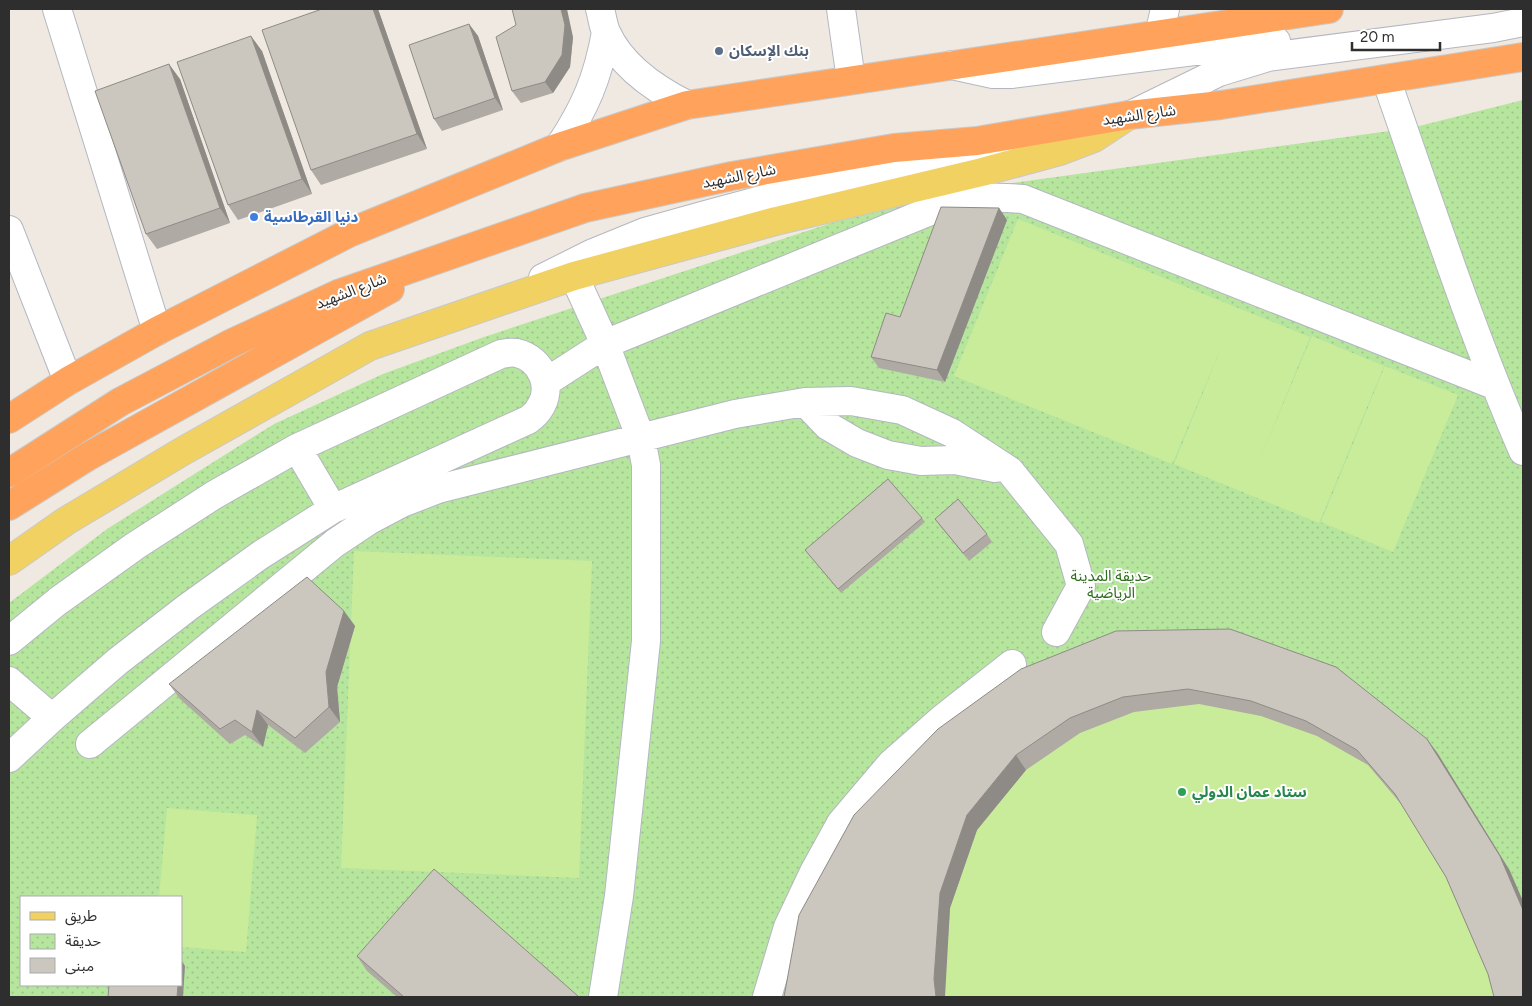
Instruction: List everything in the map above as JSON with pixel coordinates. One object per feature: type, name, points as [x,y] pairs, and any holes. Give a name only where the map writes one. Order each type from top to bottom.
[{"type":"highway","points":[[9,419],[68,381],[157,331],[351,232],[559,147],[687,105],[1159,35],[1246,14],[1329,9]]},
{"type":"highway","name":"شارع الشهيد","points":[[9,473],[120,402],[232,343],[338,294],[560,215],[585,208],[732,176],[894,148],[977,141],[1129,115],[1220,105],[1523,56]]},
{"type":"highway","points":[[9,506],[87,458],[454,253]]},
{"type":"main road","points":[[9,561],[66,521],[183,451],[370,346],[574,276],[776,221],[1060,152],[1094,138],[1129,115]]},
{"type":"street","points":[[57,9],[157,331]]},
{"type":"street","points":[[841,9],[850,80]]},
{"type":"street","points":[[1159,35],[1165,9]]},
{"type":"street","points":[[952,65],[993,74],[1011,74],[1435,21],[1515,9]]},
{"type":"street","points":[[603,20],[618,51],[632,68],[667,95],[687,105]]},
{"type":"street","points":[[559,147],[573,126],[590,92],[602,56],[603,20]]},
{"type":"street","points":[[504,300],[591,254],[645,232],[791,192],[892,171],[1011,150],[1053,140],[1129,115],[1219,72],[1268,56],[1493,28],[1523,22]]},
{"type":"street","points":[[1386,79],[1494,385],[1523,451]]},
{"type":"street","points":[[546,382],[605,344],[935,209],[962,200],[994,196],[1022,199],[1494,385]]},
{"type":"street","points":[[9,230],[68,381]]},
{"type":"street","points":[[574,276],[605,344],[641,439],[646,465],[646,641],[619,896],[603,997]]},
{"type":"street","points":[[9,641],[58,601],[135,546],[214,495],[297,448],[501,354],[516,353],[529,358],[540,369],[546,382],[545,397],[539,410],[528,420],[333,509],[259,556],[188,607],[118,661],[9,758]]},
{"type":"street","points":[[90,744],[336,543],[368,521],[402,503],[438,490],[735,414],[805,402],[851,401],[902,410],[952,433],[1010,471],[1069,544],[1081,586],[1056,632]]},
{"type":"street","points":[[805,402],[828,426],[857,443],[888,455],[921,461],[955,460],[1010,471]]},
{"type":"street","points":[[297,448],[333,509]]},
{"type":"street","points":[[767,997],[788,927],[814,872],[841,823],[891,764],[942,719],[1012,664]]},
{"type":"street","points":[[9,681],[52,718]]},
{"type":"green space","name":"حديقة المدينة الرياضية","points":[[1523,100],[1523,997],[9,997],[9,603],[107,529],[274,424],[383,374],[484,337],[910,197],[1411,128]]},
{"type":"green space","points":[[1018,219],[1310,337],[1258,464],[1312,336],[1384,366],[1319,523],[1174,464],[1226,336],[1172,464],[954,376]]},
{"type":"green space","points":[[1385,366],[1458,395],[1393,552],[1321,522]]},
{"type":"green space","points":[[354,551],[592,561],[579,878],[341,868]]},
{"type":"green space","name":"ستاد عمان الدولي","points":[[1127,646],[1438,754],[1510,871],[1523,901],[1523,997],[797,997]]},
{"type":"green space","points":[[167,808],[257,815],[246,952],[182,947],[182,896],[159,896]]},
{"type":"building","points":[[322,9],[373,9],[417,134],[311,170],[262,30]]},
{"type":"building","points":[[512,9],[561,9],[565,25],[562,55],[545,82],[512,91],[496,37],[516,25]]},
{"type":"building","points":[[469,24],[495,98],[434,119],[409,45]]},
{"type":"building","points":[[251,36],[302,179],[228,205],[177,62]]},
{"type":"building","points":[[169,64],[220,208],[146,234],[95,91]]},
{"type":"building","points":[[941,207],[999,208],[937,370],[871,357],[886,313],[900,317]]},
{"type":"building","points":[[888,479],[922,518],[838,589],[805,550]]},
{"type":"building","points":[[958,499],[987,534],[963,553],[935,519]]},
{"type":"building","points":[[307,577],[344,611],[326,672],[329,707],[295,738],[257,710],[252,732],[235,720],[220,729],[169,684]]},
{"type":"building","points":[[1230,629],[1336,667],[1427,739],[1500,856],[1523,910],[1523,997],[1494,997],[1488,974],[1446,877],[1395,794],[1357,750],[1306,721],[1251,701],[1188,689],[1123,697],[1070,718],[1016,755],[967,815],[940,893],[934,979],[936,997],[784,997],[799,915],[854,815],[938,729],[1021,669],[1116,631]]},
{"type":"building","points":[[434,869],[579,997],[404,997],[357,956]]},
{"type":"building","points":[[109,986],[178,986],[177,997],[108,997]]},
{"type":"place","name":"بنك الإسكان","points":[[719,51]]},
{"type":"place","name":"دنيا القرطاسية","points":[[254,217]]},
{"type":"place","name":"ستاد عمان الدولي","points":[[1182,792]]}]
